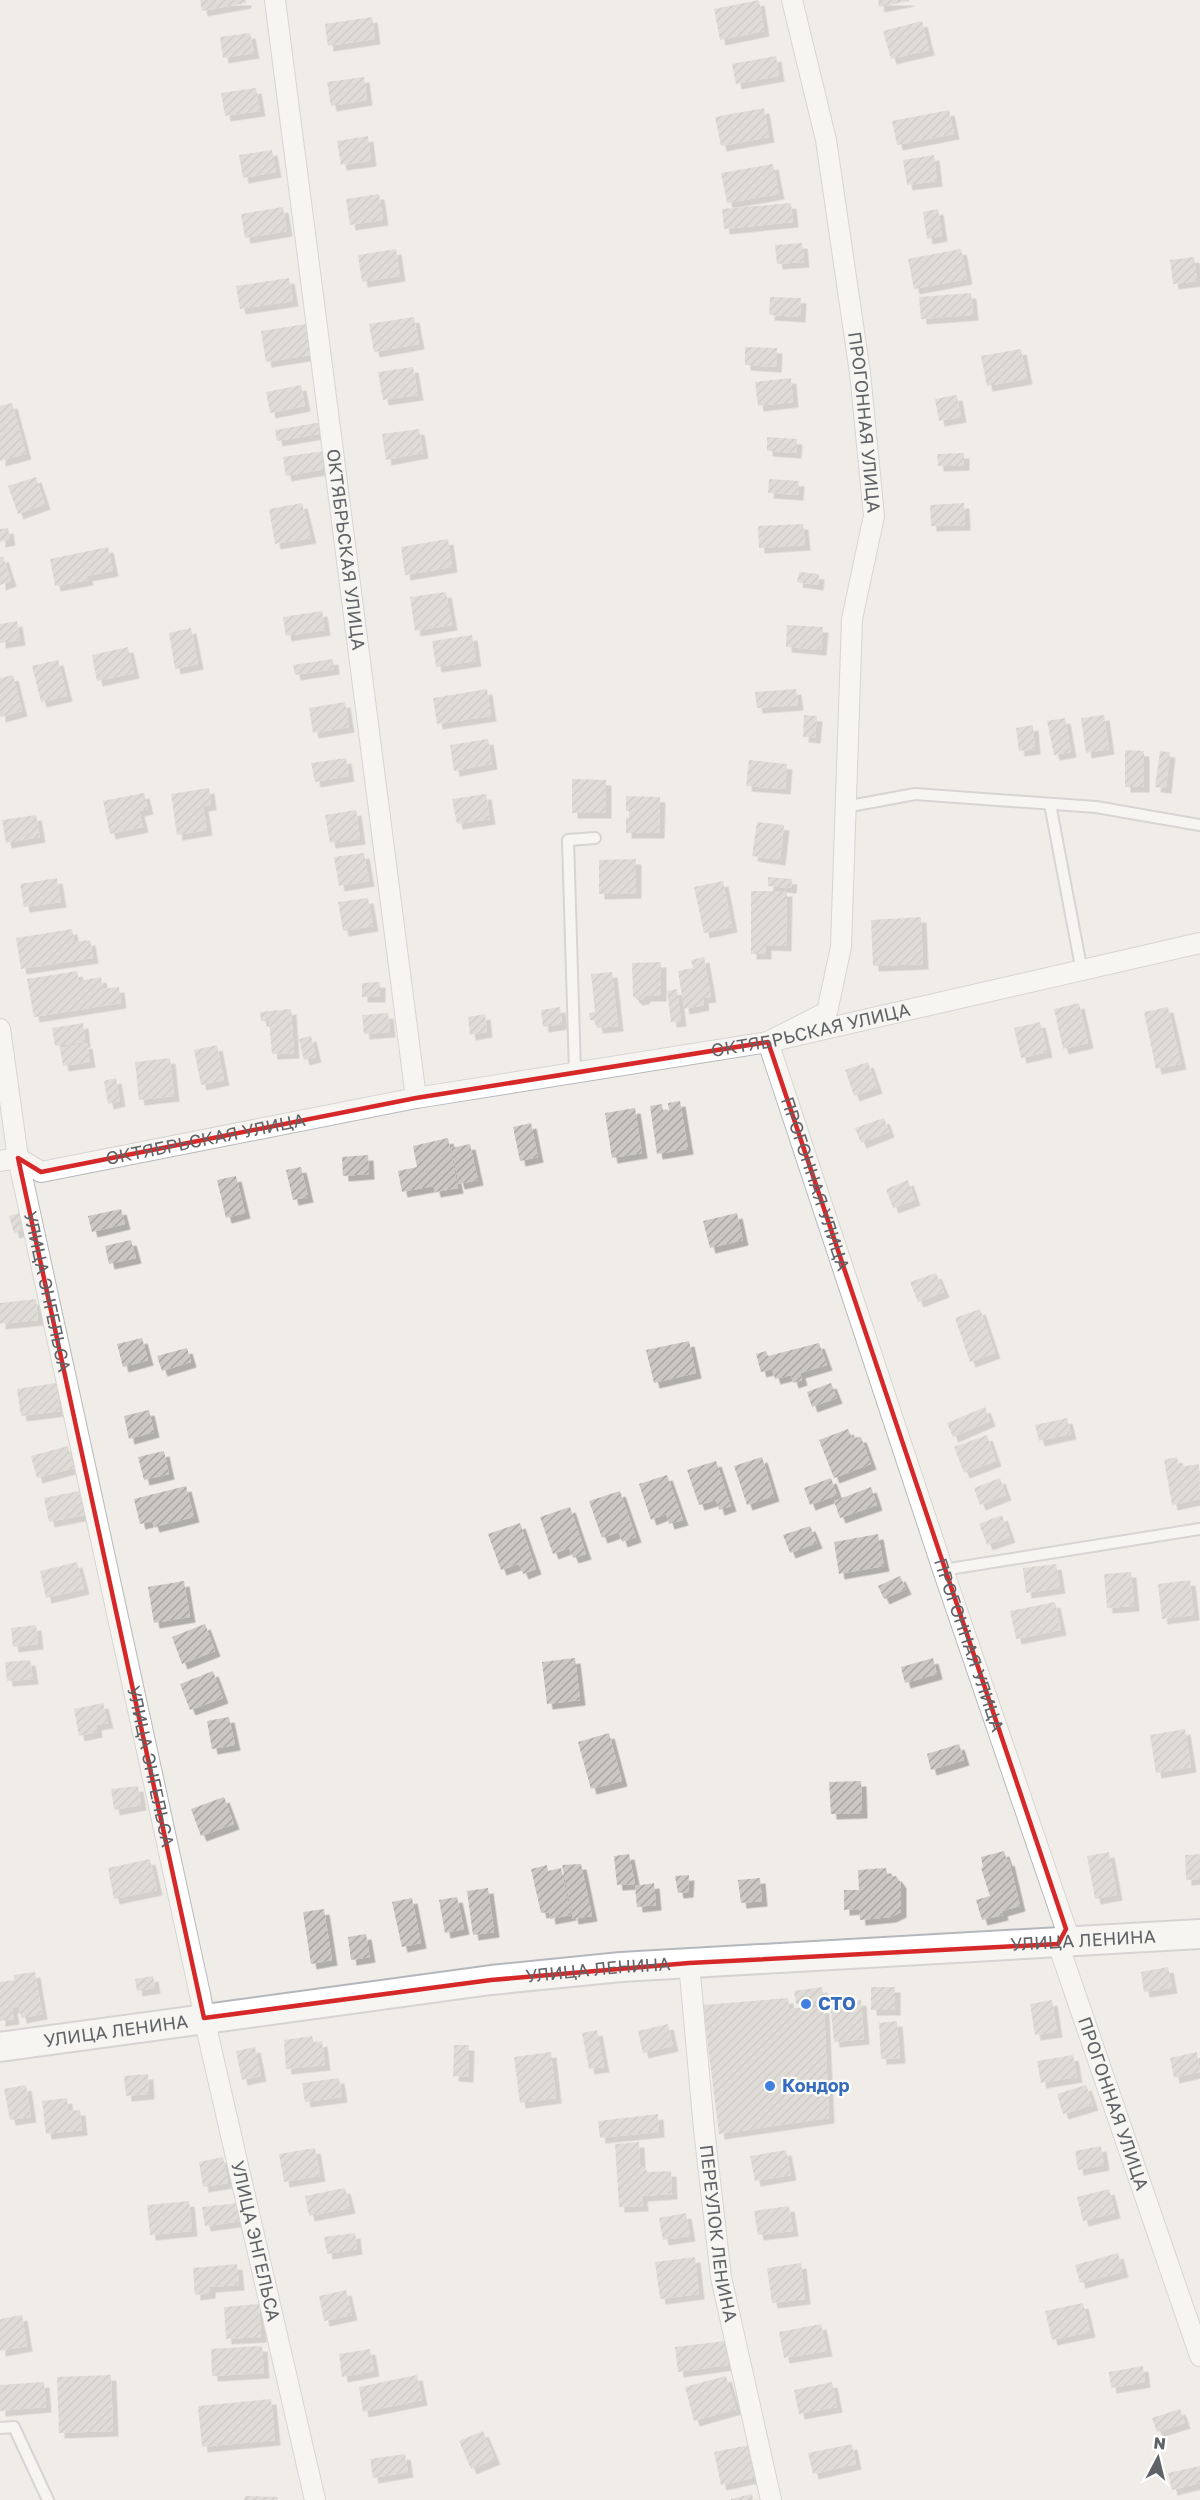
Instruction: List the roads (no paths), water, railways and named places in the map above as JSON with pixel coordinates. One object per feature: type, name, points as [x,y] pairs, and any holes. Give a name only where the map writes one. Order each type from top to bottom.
[{"type":"street","name":"ОКТЯБРЬСКАЯ УЛИЦА","points":[[275,0],[416,1098]]},
{"type":"street","name":"ПРОГОННАЯ УЛИЦА","points":[[792,0],[826,140],[860,373],[874,516],[852,619],[842,947],[827,1012],[768,1042],[943,1570],[1066,1929],[1059,1944],[1195,2326],[1200,2356]]},
{"type":"street","name":"ОКТЯБРЬСКАЯ УЛИЦА","points":[[9,1160],[40,1172],[416,1098],[768,1042],[1082,972],[1200,943]]},
{"type":"street","name":"УЛИЦА ЭНГЕЛЬСА","points":[[0,1029],[9,1160],[315,2500]]},
{"type":"street","name":"УЛИЦА ЛЕНИНА","points":[[0,2047],[492,1980],[689,1963],[1059,1944],[1200,1934]]},
{"type":"street","name":"ПЕРЕУЛОК ЛЕНИНА","points":[[689,1963],[704,2129],[721,2277],[771,2500]]},
{"type":"lane","points":[[845,807],[915,794],[1096,807],[1200,825]]},
{"type":"lane","points":[[1050,804],[1082,972]]},
{"type":"lane","points":[[575,1072],[568,840],[595,838]]},
{"type":"lane","points":[[943,1570],[1200,1529]]},
{"type":"lane","points":[[0,2428],[14,2427],[48,2500]]},
{"type":"place","name":"СТО","points":[[806,2004]]},
{"type":"place","name":"Кондор","points":[[770,2086]]}]
